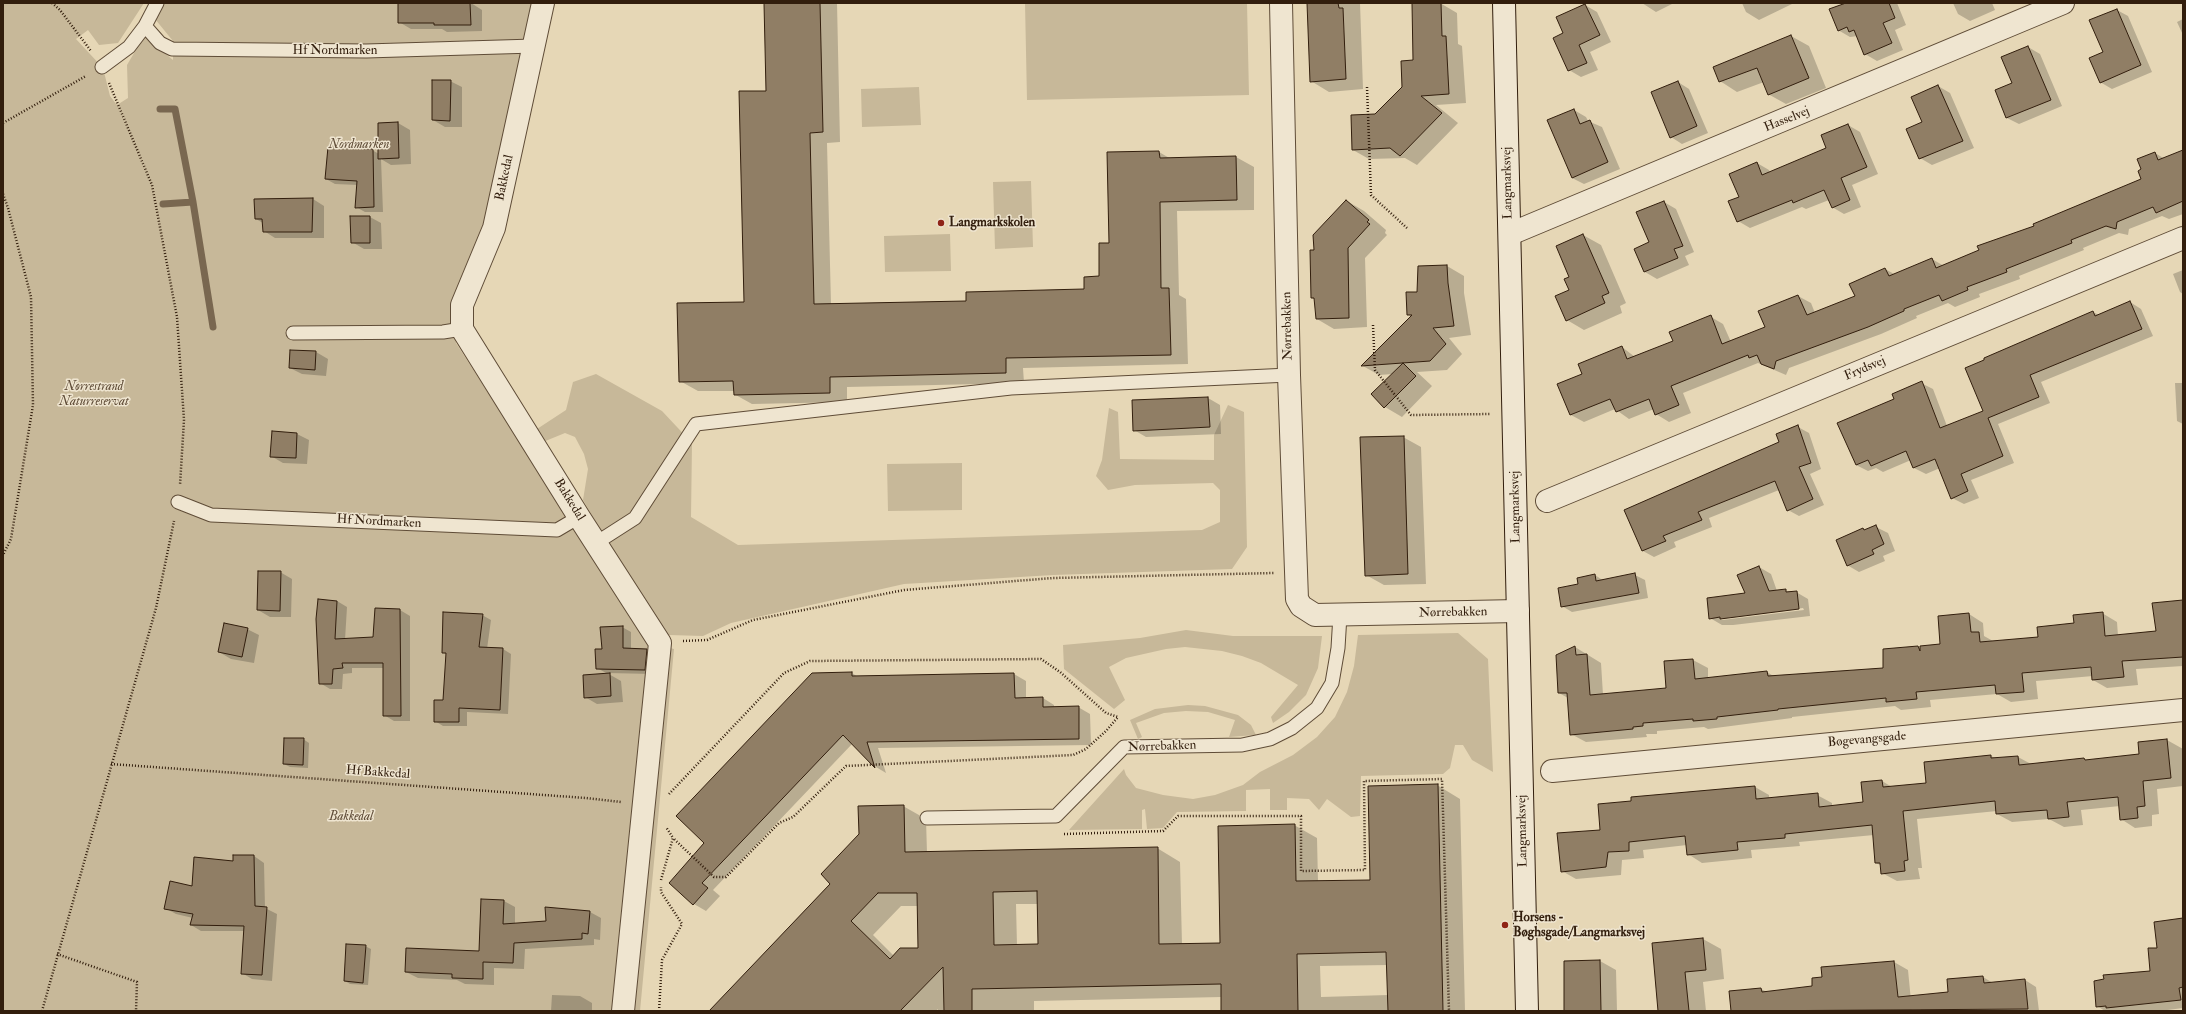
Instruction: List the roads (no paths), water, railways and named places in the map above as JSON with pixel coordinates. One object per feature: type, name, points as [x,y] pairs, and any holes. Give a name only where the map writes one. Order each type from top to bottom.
[{"type":"street","name":"Bakkedal","points":[[543,3],[494,228],[462,305],[462,329],[596,544],[660,643],[623,1011]]},
{"type":"street","name":"Nørrebakken","points":[[1281,3],[1289,375],[1296,592],[1302,606],[1315,614],[1340,615],[1518,611]]},
{"type":"street","name":"Langmarksvej","points":[[1504,3],[1528,1011]]},
{"type":"street","name":"Hasselvej","points":[[1510,234],[2063,3]]},
{"type":"street","name":"Frydsvej","points":[[1547,501],[2183,238]]},
{"type":"street","name":"Bøgevangsgade","points":[[1552,770],[2183,710]]},
{"type":"lane","points":[[102,67],[129,47],[145,26],[157,3]]},
{"type":"lane","name":"Hf Nordmarken","points":[[145,26],[160,43],[172,49],[366,51],[534,46]]},
{"type":"lane","points":[[293,333],[443,332],[462,329]]},
{"type":"lane","points":[[596,544],[634,518],[696,424],[1011,388],[1289,375]]},
{"type":"lane","name":"Hf Nordmarken","points":[[178,502],[211,515],[549,530],[557,530],[579,517]]},
{"type":"lane","name":"Nørrebakken","points":[[927,818],[1056,816],[1124,746],[1242,745],[1270,739],[1292,728],[1316,708],[1332,683],[1338,648],[1340,615]]},
{"type":"waterway","points":[[160,109],[175,109],[193,202],[163,204]]},
{"type":"waterway","points":[[193,202],[213,327]]},
{"type":"place","name":"Langmarkskolen","points":[[941,223]]},
{"type":"place","name":"Horsens - Bøghsgade/Langmarksvej","points":[[1505,925]]},
{"type":"park label","name":"Nordmarken","points":[[359,145]]},
{"type":"park label","name":"Nørrestrand Naturreservat","points":[[94,394]]}]
